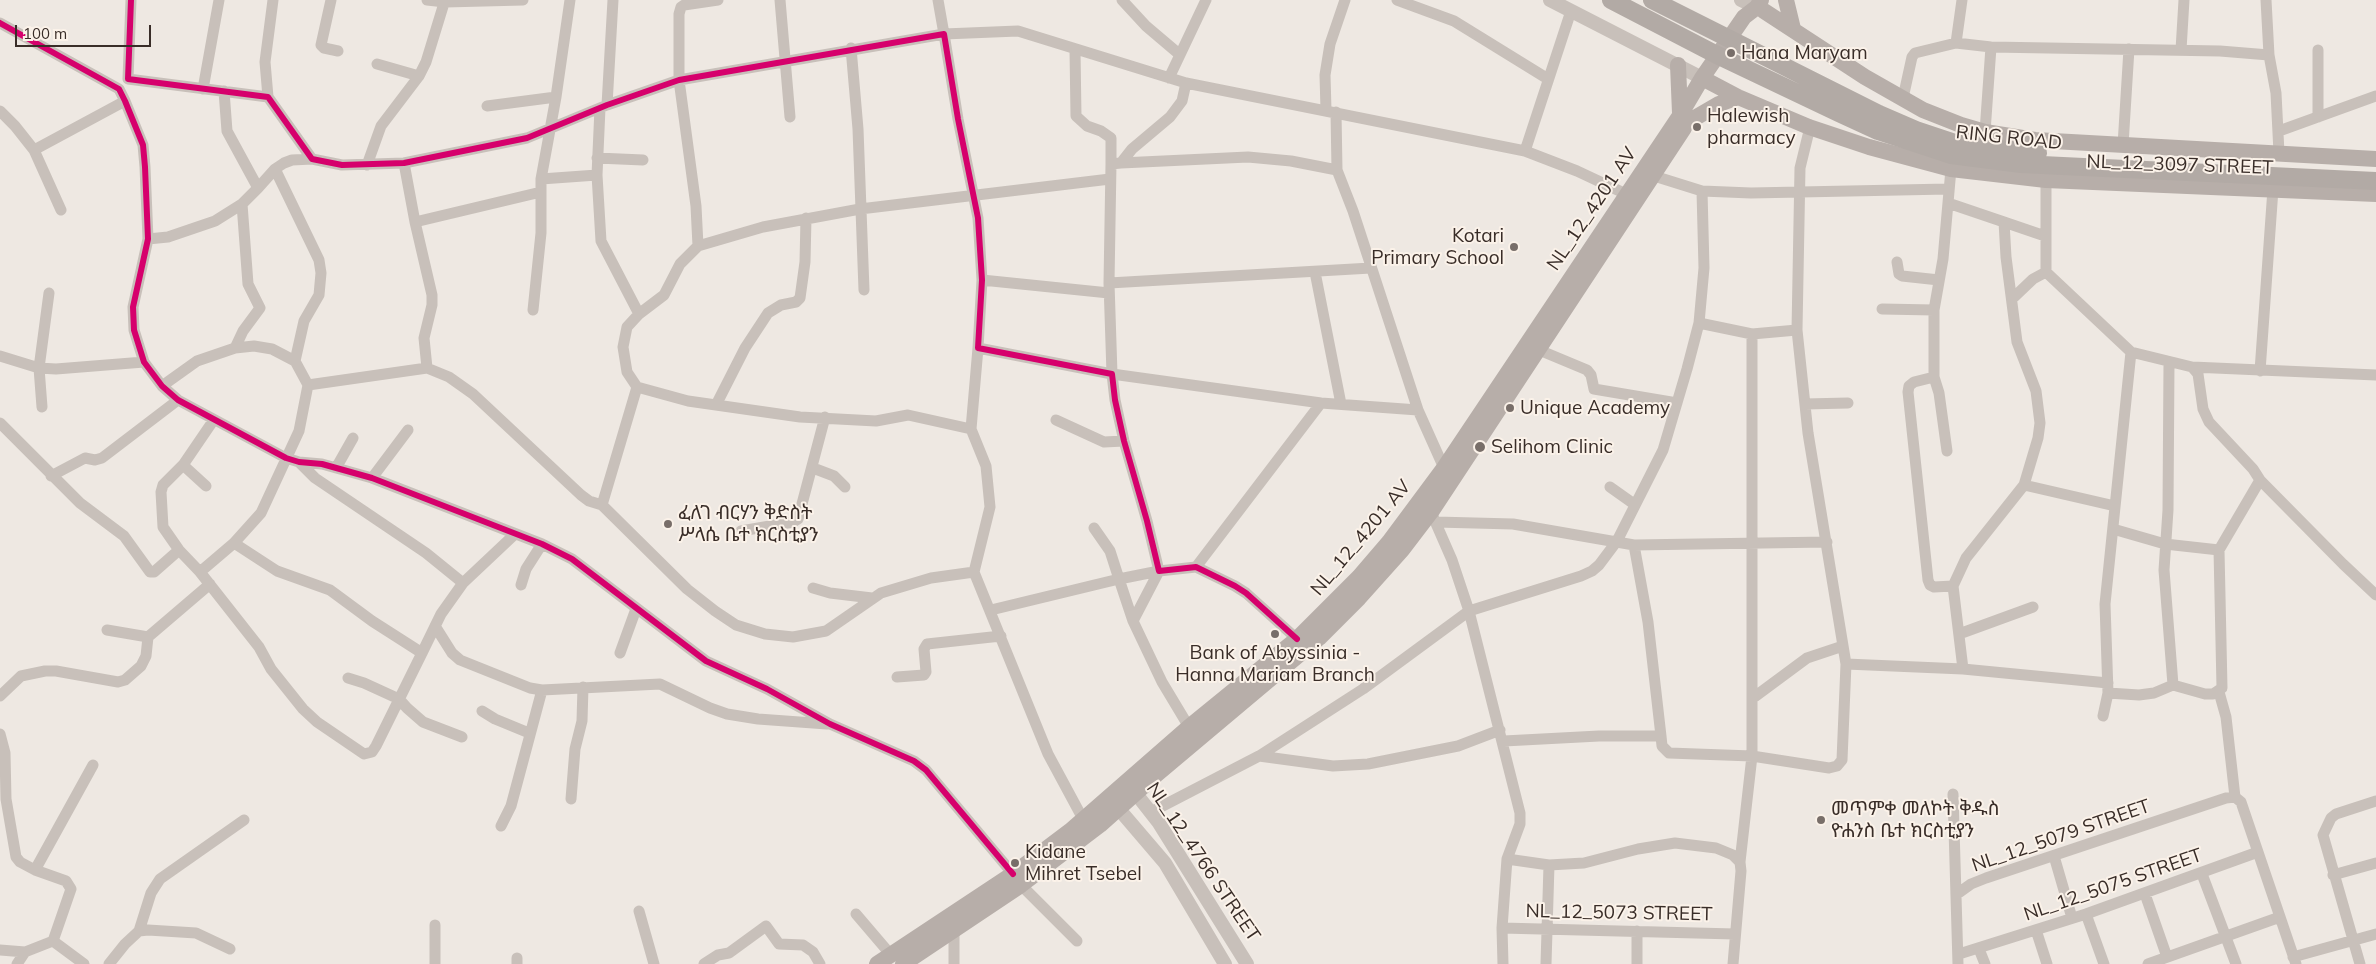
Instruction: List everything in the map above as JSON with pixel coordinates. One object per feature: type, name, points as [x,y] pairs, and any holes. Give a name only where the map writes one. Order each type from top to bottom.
[{"type":"highway","name":"RING ROAD","points":[[1610,0],[1715,54],[1839,114],[1895,137],[1950,155],[2021,164],[2376,181]]},
{"type":"highway","name":"RING ROAD","points":[[1652,0],[1879,114],[1952,142],[2039,153],[2376,169]]},
{"type":"main road","points":[[1786,0],[1792,29]]},
{"type":"main road","points":[[1684,119],[1707,78],[1758,10],[1924,110],[1961,125],[1985,132],[2035,140],[2376,159]]},
{"type":"main road","points":[[1678,65],[1684,119]]},
{"type":"main road","name":"NL_12_3097 STREET","points":[[1707,78],[1738,96],[1810,127],[1869,148],[1951,169],[2046,180],[2376,194]]},
{"type":"main road","points":[[1684,119],[1738,96]]},
{"type":"main road","name":"NL_12_4201 AV","points":[[891,961],[954,931],[1017,879],[1083,819],[1114,802],[1319,638],[1359,598],[1434,517],[1539,350],[1654,176],[1684,119]]},
{"type":"main road","name":"NL_12_4201 AV","points":[[1131,788],[1189,728],[1297,639],[1359,577],[1389,542],[1444,468],[1626,194],[1684,119]]},
{"type":"main road","name":"NL_12_4201 AV","points":[[891,961],[1100,825],[1114,802]]},
{"type":"street","points":[[119,89],[128,79],[132,0]]},
{"type":"street","points":[[203,89],[219,0]]},
{"type":"street","points":[[273,0],[264,62],[268,97],[312,159]]},
{"type":"street","points":[[331,0],[321,45],[324,48],[338,51]]},
{"type":"street","points":[[427,0],[523,0]]},
{"type":"street","points":[[533,310],[541,233],[541,179],[556,97],[570,0]]},
{"type":"street","points":[[613,0],[604,107],[597,158],[601,241],[639,314]]},
{"type":"street","points":[[698,246],[696,206],[679,80],[680,10],[684,5],[718,0]]},
{"type":"street","points":[[780,0],[790,117]]},
{"type":"street","points":[[938,0],[978,218],[982,280],[971,429],[986,466],[990,507],[974,572],[1048,754],[1083,819]]},
{"type":"street","points":[[1122,0],[1146,26],[1179,54]]},
{"type":"street","points":[[1169,78],[1206,0]]},
{"type":"street","points":[[1344,0],[1330,44],[1325,75],[1337,170],[1353,210],[1418,410],[1444,468]]},
{"type":"street","points":[[1397,0],[1454,21],[1548,79]]},
{"type":"street","points":[[1550,0],[1707,78]]},
{"type":"street","points":[[1740,0],[1758,10]]},
{"type":"street","points":[[1956,43],[1962,0]]},
{"type":"street","points":[[2181,50],[2184,0]]},
{"type":"street","points":[[2266,0],[2269,54],[2276,93],[2279,153]]},
{"type":"street","points":[[367,165],[380,126],[419,76],[426,62],[445,1]]},
{"type":"street","points":[[1525,151],[1571,11]]},
{"type":"street","points":[[0,22],[119,89],[125,101],[143,145],[148,239],[132,320],[144,362],[162,386],[178,400],[213,421],[286,458],[299,462],[322,464],[372,478],[542,544],[572,559],[706,661],[767,689],[830,724],[914,760],[926,770],[1017,879],[1077,941]]},
{"type":"street","points":[[148,239],[168,237],[215,221],[242,204],[275,169],[292,160],[312,159],[329,164],[367,165],[404,163],[528,138],[549,128],[679,80],[851,48],[944,34],[1018,31],[1186,83],[1525,151],[1577,171],[1626,194]]},
{"type":"street","points":[[1902,98],[1912,57],[1915,53],[1956,43],[1991,47],[2181,50],[2269,54]]},
{"type":"street","points":[[1985,132],[1991,47]]},
{"type":"street","points":[[851,48],[858,129],[864,290]]},
{"type":"street","points":[[2123,145],[2128,49]]},
{"type":"street","points":[[1075,50],[1076,116],[1086,126],[1102,131],[1111,138],[1116,163]]},
{"type":"street","points":[[2318,50],[2318,117]]},
{"type":"street","points":[[378,64],[419,76]]},
{"type":"street","points":[[128,79],[268,97]]},
{"type":"street","points":[[1133,621],[1159,571],[1124,441],[1115,400],[1112,374],[1109,288],[1110,179],[1116,163],[1178,108],[1186,83]]},
{"type":"street","points":[[224,91],[227,131],[258,188]]},
{"type":"street","points":[[2279,131],[2376,96]]},
{"type":"street","points":[[487,106],[556,97]]},
{"type":"street","points":[[34,150],[125,101]]},
{"type":"street","points":[[0,111],[34,150],[61,210]]},
{"type":"street","points":[[1634,545],[1648,622],[1660,736],[1662,746],[1669,754],[1752,756],[1829,768],[1837,766],[1842,760],[1846,664],[1805,404],[1797,330],[1802,156],[1810,127]]},
{"type":"street","points":[[1116,163],[1248,157],[1291,161],[1337,170]]},
{"type":"street","points":[[597,158],[643,160]]},
{"type":"street","points":[[404,163],[432,295],[432,305],[424,338],[427,368]]},
{"type":"street","points":[[275,169],[319,260],[321,273],[319,295],[304,321],[295,361]]},
{"type":"street","points":[[1947,451],[1939,393],[1934,377],[1934,310],[1951,169]]},
{"type":"street","points":[[541,179],[597,175]]},
{"type":"street","points":[[1654,176],[1702,191],[1800,193],[1948,189]]},
{"type":"street","points":[[971,429],[908,415],[876,421],[789,416],[688,401],[637,387],[627,372],[623,347],[627,327],[639,314],[664,295],[680,264],[698,246],[726,237],[806,218],[860,209],[1110,179]]},
{"type":"street","points":[[2046,180],[2046,272],[2131,352],[2169,363],[2192,367],[2376,375]]},
{"type":"street","points":[[2260,371],[2273,189]]},
{"type":"street","points":[[1151,812],[1259,756],[1363,689],[1469,611],[1592,571],[1617,541],[1662,450],[1677,403],[1699,323],[1704,268],[1702,191]]},
{"type":"street","points":[[415,222],[541,192]]},
{"type":"street","points":[[1948,202],[2045,236]]},
{"type":"street","points":[[235,348],[243,331],[260,308],[248,284],[242,204]]},
{"type":"street","points":[[716,405],[745,348],[768,314],[781,305],[796,302],[800,298],[805,262],[806,218]]},
{"type":"street","points":[[1963,669],[1953,586],[1966,558],[2024,485],[2038,438],[2039,406],[2018,342],[2006,257],[2004,222]]},
{"type":"street","points":[[1897,262],[1898,274],[1902,276],[1939,280]]},
{"type":"street","points":[[982,280],[1109,288],[1371,268]]},
{"type":"street","points":[[1314,272],[1341,404]]},
{"type":"street","points":[[2012,299],[2033,279],[2046,272]]},
{"type":"street","points":[[42,407],[39,368],[50,293]]},
{"type":"street","points":[[1882,309],[1934,310]]},
{"type":"street","points":[[1699,323],[1752,334],[1797,330]]},
{"type":"street","points":[[1733,964],[1742,871],[1740,862],[1752,756],[1752,334]]},
{"type":"street","points":[[162,386],[197,361],[235,348],[263,347],[295,361],[308,385],[299,431],[261,513],[234,543],[200,572]]},
{"type":"street","points":[[978,348],[1112,374],[1321,403],[1418,410]]},
{"type":"street","points":[[1539,350],[1587,370],[1591,374],[1594,389],[1677,403]]},
{"type":"street","points":[[2103,716],[2108,688],[2105,604],[2131,352]]},
{"type":"street","points":[[0,356],[39,368],[56,369],[144,362]]},
{"type":"street","points":[[2169,363],[2165,608],[2173,685]]},
{"type":"street","points":[[2192,367],[2198,374],[2203,409],[2209,422],[2253,469],[2260,480],[2343,564],[2376,594]]},
{"type":"street","points":[[308,385],[427,368],[449,378],[473,394],[581,495],[589,501],[602,505],[688,589],[736,625],[782,636],[793,637],[815,633],[836,626],[872,598],[914,582],[974,572]]},
{"type":"street","points":[[1934,377],[1914,382],[1909,386],[1908,392],[1928,580],[1930,585],[1934,587],[1953,586]]},
{"type":"street","points":[[602,505],[637,387]]},
{"type":"street","points":[[51,476],[85,458],[95,460],[102,458],[178,400]]},
{"type":"street","points":[[1196,567],[1321,403]]},
{"type":"street","points":[[1805,404],[1848,403]]},
{"type":"street","points":[[741,531],[793,522],[798,519],[825,417]]},
{"type":"street","points":[[1056,420],[1104,442],[1124,441]]},
{"type":"street","points":[[213,421],[183,465],[163,485],[160,502],[163,527],[179,550],[210,584],[259,647],[271,669],[303,709],[364,754],[372,752],[447,604],[463,583],[515,534]]},
{"type":"street","points":[[0,423],[80,503],[118,530],[150,572],[154,572],[179,550]]},
{"type":"street","points":[[372,478],[408,430]]},
{"type":"street","points":[[336,468],[353,438]]},
{"type":"street","points":[[299,462],[316,478],[426,553],[463,583]]},
{"type":"street","points":[[183,465],[206,486]]},
{"type":"street","points":[[813,468],[834,476],[845,487]]},
{"type":"street","points":[[2260,480],[2219,550],[2222,683],[2219,692],[2226,717],[2235,797],[2241,802],[2294,961],[2376,934]]},
{"type":"street","points":[[2024,485],[2115,506]]},
{"type":"street","points":[[1610,487],[1634,504]]},
{"type":"street","points":[[1503,964],[1502,928],[1507,859],[1520,824],[1520,813],[1502,735],[1469,611],[1434,517],[1513,524],[1634,545],[1827,542]]},
{"type":"street","points":[[1094,528],[1110,551],[1133,621],[1162,682],[1189,728]]},
{"type":"street","points":[[2113,529],[2165,544],[2219,550]]},
{"type":"street","points":[[234,543],[277,571],[330,590],[372,621],[422,653]]},
{"type":"street","points":[[521,585],[526,569],[542,544]]},
{"type":"street","points":[[991,610],[1119,579],[1159,571],[1196,567],[1246,593],[1297,639]]},
{"type":"street","points":[[0,696],[21,676],[45,671],[56,671],[118,682],[125,680],[141,666],[148,651],[148,637],[210,584]]},
{"type":"street","points":[[813,588],[830,593],[872,598]]},
{"type":"street","points":[[1959,634],[2032,607]]},
{"type":"street","points":[[620,653],[636,609]]},
{"type":"street","points":[[435,626],[452,653],[460,660],[530,688],[542,690],[660,684],[727,714],[758,719],[830,724]]},
{"type":"street","points":[[107,630],[148,637]]},
{"type":"street","points":[[897,677],[924,675],[926,672],[924,649],[927,644],[1001,636]]},
{"type":"street","points":[[1753,698],[1807,658],[1843,646]]},
{"type":"street","points":[[1846,664],[1963,669],[2108,688],[2139,695],[2154,693],[2173,685],[2205,694],[2219,692]]},
{"type":"street","points":[[348,678],[399,699],[423,722],[462,738]]},
{"type":"street","points":[[571,799],[575,749],[582,721],[583,687]]},
{"type":"street","points":[[501,826],[511,806],[542,690]]},
{"type":"street","points":[[482,710],[495,719],[530,733]]},
{"type":"street","points":[[0,734],[4,753],[6,799],[13,849],[20,862],[34,870],[66,881],[71,889],[52,941],[25,952],[0,950]]},
{"type":"street","points":[[1259,756],[1333,766],[1368,764],[1502,735],[1660,736]]},
{"type":"street","points":[[34,870],[93,765]]},
{"type":"street","name":"NL_12_4766 STREET","points":[[1131,788],[1151,812],[1205,894],[1247,964]]},
{"type":"street","points":[[1953,794],[1958,894],[1958,959]]},
{"type":"street","name":"NL_12_5079 STREET","points":[[1958,894],[1971,884],[1986,878],[2226,798],[2235,797]]},
{"type":"street","name":"NL_12_4766 STREET","points":[[1114,802],[1165,863],[1225,964]]},
{"type":"street","points":[[2360,964],[2324,844],[2323,835],[2331,818],[2336,814],[2376,802]]},
{"type":"street","points":[[109,964],[124,944],[139,931],[151,893],[160,880],[244,820]]},
{"type":"street","points":[[1507,859],[1548,865],[1584,863],[1675,843],[1716,848],[1733,856],[1740,862]]},
{"type":"street","name":"NL_12_5075 STREET","points":[[1958,959],[1979,949],[2145,894],[2258,852]]},
{"type":"street","points":[[2054,856],[2072,918]]},
{"type":"street","points":[[2333,875],[2376,863]]},
{"type":"street","points":[[1546,964],[1548,865]]},
{"type":"street","points":[[2202,874],[2236,964]]},
{"type":"street","points":[[2145,894],[2167,957]]},
{"type":"street","points":[[639,911],[654,964]]},
{"type":"street","points":[[856,914],[891,961]]},
{"type":"street","points":[[2086,914],[2104,964]]},
{"type":"street","points":[[2148,964],[2226,938],[2280,917]]},
{"type":"street","points":[[435,925],[435,964]]},
{"type":"street","points":[[704,964],[718,956],[729,953],[766,926],[778,944],[803,945],[813,952],[820,964]]},
{"type":"street","name":"NL_12_5073 STREET","points":[[1502,928],[1547,931],[1637,930],[1735,934]]},
{"type":"street","points":[[1637,930],[1637,964]]},
{"type":"street","points":[[2036,930],[2047,964]]},
{"type":"street","points":[[139,931],[196,933],[230,949]]},
{"type":"street","points":[[954,931],[954,964]]},
{"type":"street","points":[[52,941],[84,964]]},
{"type":"street","points":[[1979,949],[1985,964]]},
{"type":"street","points":[[17,964],[25,952]]},
{"type":"cycle path","points":[[131,0],[128,79],[268,97],[312,159],[342,165],[404,163],[527,138],[607,105],[679,80],[944,34],[958,119],[978,218],[982,280],[978,348],[1112,374],[1115,400],[1124,441],[1159,571],[1196,567],[1235,586],[1246,593],[1297,639]]},
{"type":"cycle path","points":[[0,23],[119,89],[125,101],[143,145],[148,239],[133,307],[134,330],[144,362],[162,386],[178,400],[286,458],[299,462],[322,464],[372,478],[542,544],[572,559],[706,661],[767,689],[830,724],[914,761],[926,770],[1013,874]]},
{"type":"place","name":"Hana Maryam","points":[[1731,53]]},
{"type":"place","name":"Halewish pharmacy","points":[[1697,127]]},
{"type":"place","name":"Kotari Primary School","points":[[1514,247]]},
{"type":"place","name":"Unique Academy","points":[[1510,408]]},
{"type":"place","name":"Selihom Clinic","points":[[1480,447]]},
{"type":"place","name":"ፈለገ ብርሃን ቅድስት ሥላሴ ቤተ ክርስቲያን","points":[[668,524]]},
{"type":"place","name":"Bank of Abyssinia - Hanna Mariam Branch","points":[[1275,634]]},
{"type":"place","name":"መጥምቀ መለኮት ቅዱስ ዮሐንስ ቤተ ክርስቲያን","points":[[1821,820]]},
{"type":"place","name":"Kidane Mihret Tsebel","points":[[1015,863]]}]
